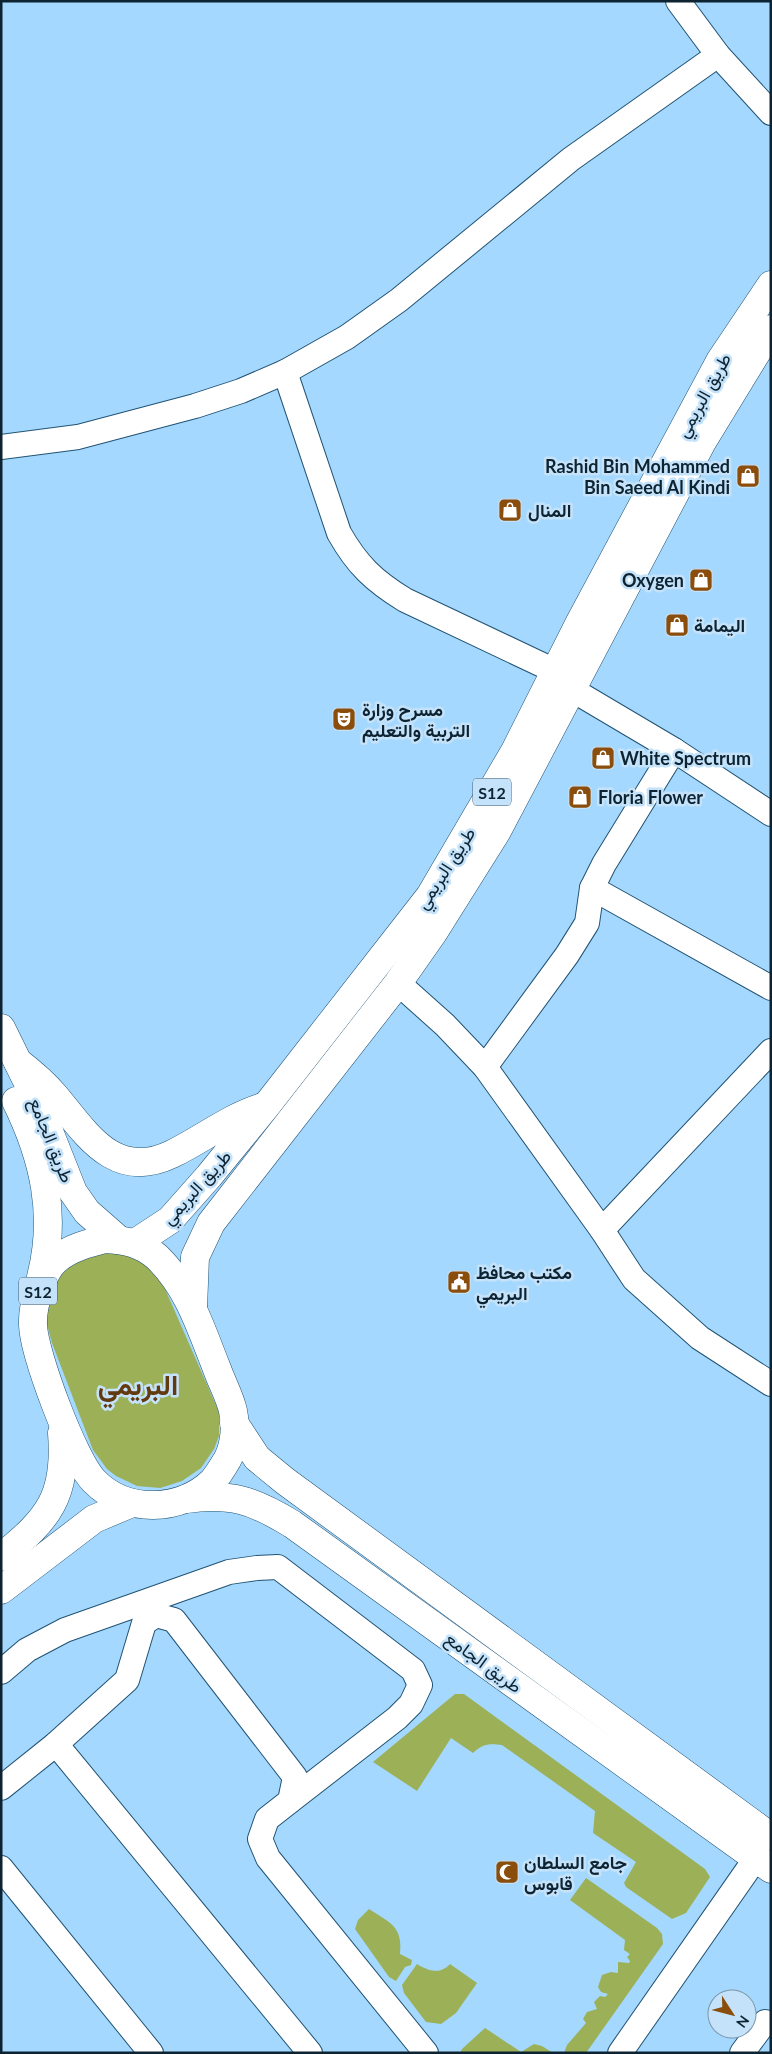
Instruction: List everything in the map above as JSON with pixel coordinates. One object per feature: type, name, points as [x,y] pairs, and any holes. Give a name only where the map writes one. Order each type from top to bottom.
[{"type":"main road","name":"طريق البريمي","points":[[193,1308],[195,1257],[211,1224],[398,983],[423,948],[497,831],[550,733],[563,680],[646,497],[720,361],[771,285]]},
{"type":"main road","name":"طريق البريمي","points":[[127,1241],[170,1220],[267,1106],[430,896],[503,773],[563,680],[702,442],[769,333]]},
{"type":"main road","name":"طريق الجامع","points":[[1,1028],[20,1109],[40,1160],[47,1199],[49,1235],[40,1284]]},
{"type":"main road","points":[[10,1066],[53,1094],[95,1144],[113,1156],[134,1162],[160,1159],[236,1118],[267,1106]]},
{"type":"main road","name":"طريق الجامع","points":[[10,1066],[38,1101],[73,1192],[87,1212],[127,1241]]},
{"type":"main road","name":"S12","points":[[105,1238],[127,1241],[155,1256],[178,1280],[193,1308],[233,1411],[235,1432],[230,1456],[214,1480],[190,1497],[162,1506],[132,1503],[106,1492],[93,1481],[78,1458],[38,1351],[32,1324],[40,1284],[56,1259],[79,1246],[105,1238]]},
{"type":"main road","name":"S12","points":[[1,1557],[42,1521],[53,1504],[59,1486],[64,1455],[61,1416]]},
{"type":"main road","name":"طريق الجامع","points":[[234,1423],[258,1458],[285,1482],[766,1855]]},
{"type":"main road","name":"طريق الجامع","points":[[182,1500],[210,1496],[240,1499],[266,1508],[292,1524],[766,1855]]},
{"type":"main road","name":"S12","points":[[1,1590],[94,1519],[132,1503]]},
{"type":"street","points":[[678,1],[718,55],[771,113]]},
{"type":"street","points":[[1,447],[78,437],[105,430],[195,406],[241,391],[285,372],[347,337],[391,305],[571,159],[718,55]]},
{"type":"street","points":[[285,372],[339,534],[351,554],[366,572],[385,588],[405,600],[563,680],[771,814]]},
{"type":"street","points":[[485,1067],[567,955],[587,923],[592,888],[604,864],[674,750]]},
{"type":"street","points":[[592,888],[771,988]]},
{"type":"street","points":[[398,983],[445,1025],[485,1067],[602,1230],[634,1279],[700,1338],[771,1384]]},
{"type":"street","points":[[602,1230],[771,1051]]},
{"type":"street","points":[[1,1672],[27,1650],[64,1630],[154,1608],[229,1572],[278,1567],[413,1670],[420,1685],[411,1704],[397,1718],[267,1819],[260,1838],[268,1858],[426,2053]]},
{"type":"street","points":[[1,1788],[56,1744],[127,1680],[144,1622],[154,1608]]},
{"type":"street","points":[[154,1608],[174,1620],[295,1777],[290,1800]]},
{"type":"street","points":[[56,1744],[310,2053]]},
{"type":"street","points":[[620,2053],[766,1855]]},
{"type":"street","points":[[1,1868],[151,2053]]},
{"type":"street","points":[[742,2053],[765,2022]]},
{"type":"green space","points":[[106,1248],[137,1253],[155,1266],[219,1412],[219,1436],[214,1449],[201,1468],[182,1481],[160,1488],[137,1486],[116,1476],[107,1469],[93,1450],[52,1343],[46,1321],[52,1287],[65,1268]]},
{"type":"green space","points":[[455,1694],[464,1694],[705,1869],[710,1877],[686,1913],[672,1919],[626,1887],[624,1883],[636,1862],[593,1833],[595,1811],[502,1745],[486,1745],[473,1753],[451,1738],[417,1791],[373,1762]]},
{"type":"green space","points":[[586,1878],[657,1928],[662,1934],[663,1944],[586,2053],[564,2053],[567,2045],[586,2023],[583,2019],[587,2012],[597,2009],[594,2002],[600,1996],[605,1997],[608,1994],[601,1992],[598,1987],[602,1975],[611,1972],[618,1973],[618,1962],[629,1963],[630,1961],[627,1957],[630,1954],[624,1950],[625,1940],[570,1900]]},
{"type":"green space","points":[[369,1909],[394,1926],[399,1937],[400,1954],[412,1960],[411,1965],[405,1967],[396,1981],[389,1977],[355,1929],[358,1920]]},
{"type":"green space","points":[[417,1964],[438,1971],[450,1964],[477,1983],[456,2013],[441,2024],[426,2022],[404,1993],[402,1985]]},
{"type":"green space","points":[[485,2028],[521,2052],[534,2044],[542,2046],[553,2053],[460,2053]]},
{"type":"place","name":"Rashid Bin Mohammed Bin Saeed Al Kindi","points":[[748,476]]},
{"type":"place","name":"المنال","points":[[510,510]]},
{"type":"place","name":"Oxygen","points":[[701,580]]},
{"type":"place","name":"اليمامة","points":[[677,625]]},
{"type":"place","name":"مسرح وزارة التربية والتعليم","points":[[344,719]]},
{"type":"place","name":"White Spectrum","points":[[603,758]]},
{"type":"place","name":"Floria Flower","points":[[580,797]]},
{"type":"place","name":"مكتب محافظ البريمي","points":[[459,1282]]},
{"type":"place","name":"جامع السلطان قابوس","points":[[507,1872]]},
{"type":"district","name":"البريمي","points":[[138,1384]]}]
